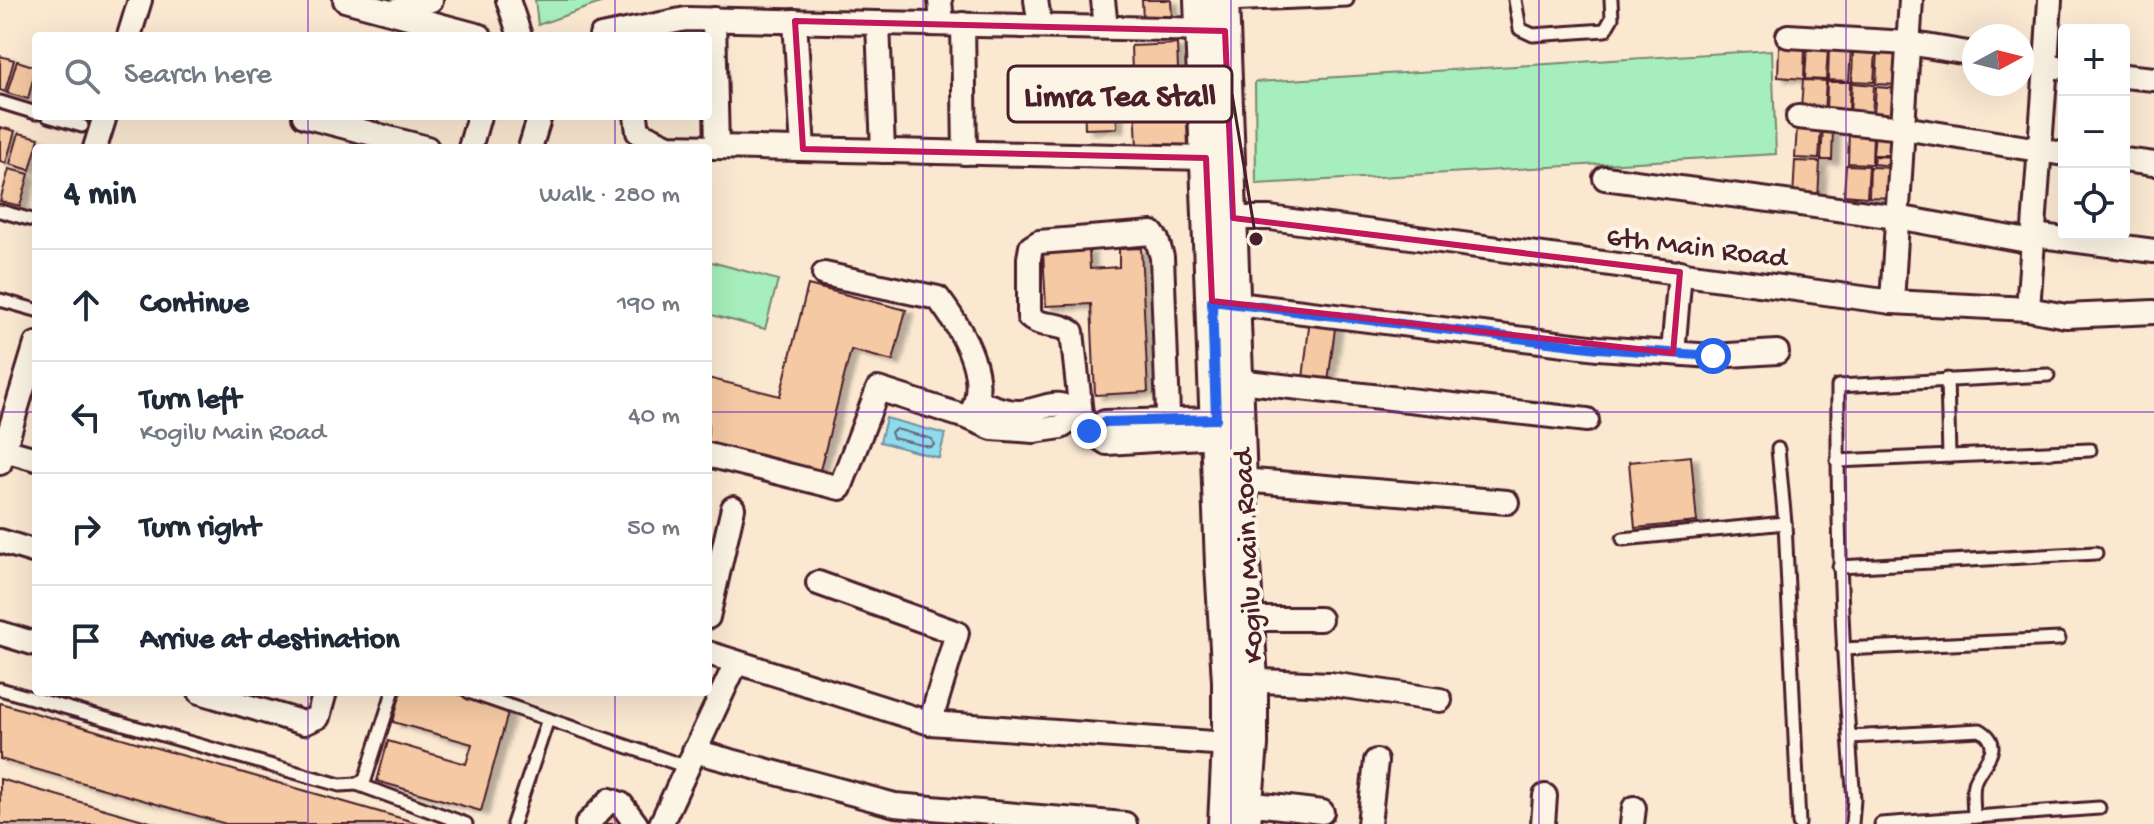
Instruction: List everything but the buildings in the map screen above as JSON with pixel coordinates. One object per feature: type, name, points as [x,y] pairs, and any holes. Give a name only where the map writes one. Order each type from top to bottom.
[{"type":"main road","name":"Kogilu Main Road","points":[[1215,13],[1206,158],[1224,302],[1238,381],[1248,619],[1228,744],[1224,824]]},
{"type":"main road","name":"Kogilu Main Road","points":[[1215,13],[1233,218],[1216,427],[1240,680],[1252,745],[1246,813]]},
{"type":"street","points":[[130,32],[140,0]]},
{"type":"street","points":[[345,0],[465,32]]},
{"type":"street","points":[[391,12],[431,0]]},
{"type":"street","points":[[508,0],[519,32]]},
{"type":"street","points":[[940,0],[952,24],[965,153]]},
{"type":"street","points":[[1036,0],[1040,26]]},
{"type":"street","points":[[1103,0],[1106,27]]},
{"type":"street","points":[[1892,302],[1911,0]]},
{"type":"street","points":[[2028,309],[2038,152],[2055,67],[2050,0]]},
{"type":"street","points":[[633,32],[686,19],[795,21],[865,15],[952,24],[1106,27],[1215,13]]},
{"type":"street","points":[[865,15],[883,151]]},
{"type":"street","points":[[714,19],[717,147]]},
{"type":"street","points":[[795,21],[803,149]]},
{"type":"street","points":[[1788,36],[1908,43],[1962,52]]},
{"type":"street","points":[[2034,63],[2055,67]]},
{"type":"street","points":[[2130,77],[2154,79]]},
{"type":"street","points":[[1798,117],[1903,128],[2058,154]]},
{"type":"street","points":[[96,144],[104,120]]},
{"type":"street","points":[[319,120],[412,144]]},
{"type":"street","points":[[471,144],[478,120]]},
{"type":"street","points":[[531,144],[539,120]]},
{"type":"street","points":[[636,120],[638,132],[664,144]]},
{"type":"street","points":[[712,147],[1206,158]]},
{"type":"street","points":[[2130,161],[2154,164]]},
{"type":"street","points":[[1605,178],[1897,217],[2034,239],[2154,251]]},
{"type":"street","name":"6th Main Road","points":[[1233,218],[1270,218],[1892,302],[2028,309],[2066,316],[2154,312]]},
{"type":"street","points":[[1168,429],[1162,257],[1152,233],[1039,242],[1031,247],[1029,317],[1036,323],[1066,327],[1072,332],[1085,423],[1107,443],[1168,429],[1216,427]]},
{"type":"street","points":[[1673,353],[1680,272]]},
{"type":"street","points":[[824,274],[938,298],[960,327],[973,361],[973,410]]},
{"type":"street","points":[[1224,302],[1598,348],[1713,356],[1777,352]]},
{"type":"street","points":[[32,364],[2,457],[32,459]]},
{"type":"street","points":[[1238,381],[1587,420]]},
{"type":"street","points":[[712,456],[840,488],[878,389],[973,410],[992,428],[1034,431],[1085,423]]},
{"type":"street","points":[[1241,480],[1507,502]]},
{"type":"street","points":[[712,600],[733,508]]},
{"type":"street","points":[[0,541],[32,551]]},
{"type":"street","points":[[818,583],[957,633],[930,723]]},
{"type":"street","points":[[1248,619],[1320,619]]},
{"type":"street","points":[[0,633],[32,643]]},
{"type":"street","points":[[712,654],[930,723],[1228,744]]},
{"type":"street","points":[[661,824],[736,663]]},
{"type":"street","points":[[1240,680],[1330,684],[1440,700]]},
{"type":"street","points":[[213,696],[304,723],[318,717],[324,696]]},
{"type":"street","points":[[690,759],[895,805],[1125,824]]},
{"type":"street","points":[[1369,824],[1376,761]]},
{"type":"street","points":[[1543,824],[1545,796]]},
{"type":"street","points":[[587,824],[610,800],[621,804],[636,824]]},
{"type":"street","points":[[1246,813],[1322,812]]},
{"type":"lane","points":[[1215,13],[1347,0]]},
{"type":"lane","points":[[1515,0],[1520,29],[1533,35],[1605,30],[1612,18],[1611,0]]},
{"type":"lane","points":[[0,102],[32,112]]},
{"type":"lane","points":[[62,120],[82,126]]},
{"type":"lane","points":[[0,211],[32,220]]},
{"type":"lane","points":[[0,300],[32,309]]},
{"type":"lane","points":[[1852,824],[1854,799],[1839,567],[1838,386],[2048,375]]},
{"type":"lane","points":[[1947,379],[1949,456]]},
{"type":"lane","points":[[1778,449],[1785,523],[1799,824]]},
{"type":"lane","points":[[1837,461],[2090,450]]},
{"type":"lane","points":[[1623,539],[1785,523]]},
{"type":"lane","points":[[1839,567],[2096,553]]},
{"type":"lane","points":[[1843,649],[2059,639]]},
{"type":"lane","points":[[0,689],[340,785],[365,780],[392,696]]},
{"type":"lane","points":[[481,696],[548,719],[690,759]]},
{"type":"lane","points":[[513,824],[548,719]]},
{"type":"lane","points":[[1849,737],[1980,730],[1986,733],[1991,758],[1974,782],[1974,817]]},
{"type":"lane","points":[[357,784],[466,824]]},
{"type":"lane","points":[[1881,824],[2099,808]]},
{"type":"highlighted area","points":[[795,21],[1225,31],[1233,218],[1680,272],[1673,353],[1212,301],[1206,158],[803,149]]},
{"type":"green space","points":[[535,0],[609,0],[538,25]]},
{"type":"green space","points":[[1772,50],[1776,154],[1256,184],[1255,82]]},
{"type":"green space","points":[[712,262],[778,280],[765,329],[712,315]]},
{"type":"water","points":[[886,418],[945,434],[939,458],[880,442]]},
{"type":"place","name":"Limra Tea Stall","points":[[1256,239]]},
{"type":"route","points":[[1089,431],[1105,422],[1216,419],[1212,301],[1598,348],[1713,356]]}]
